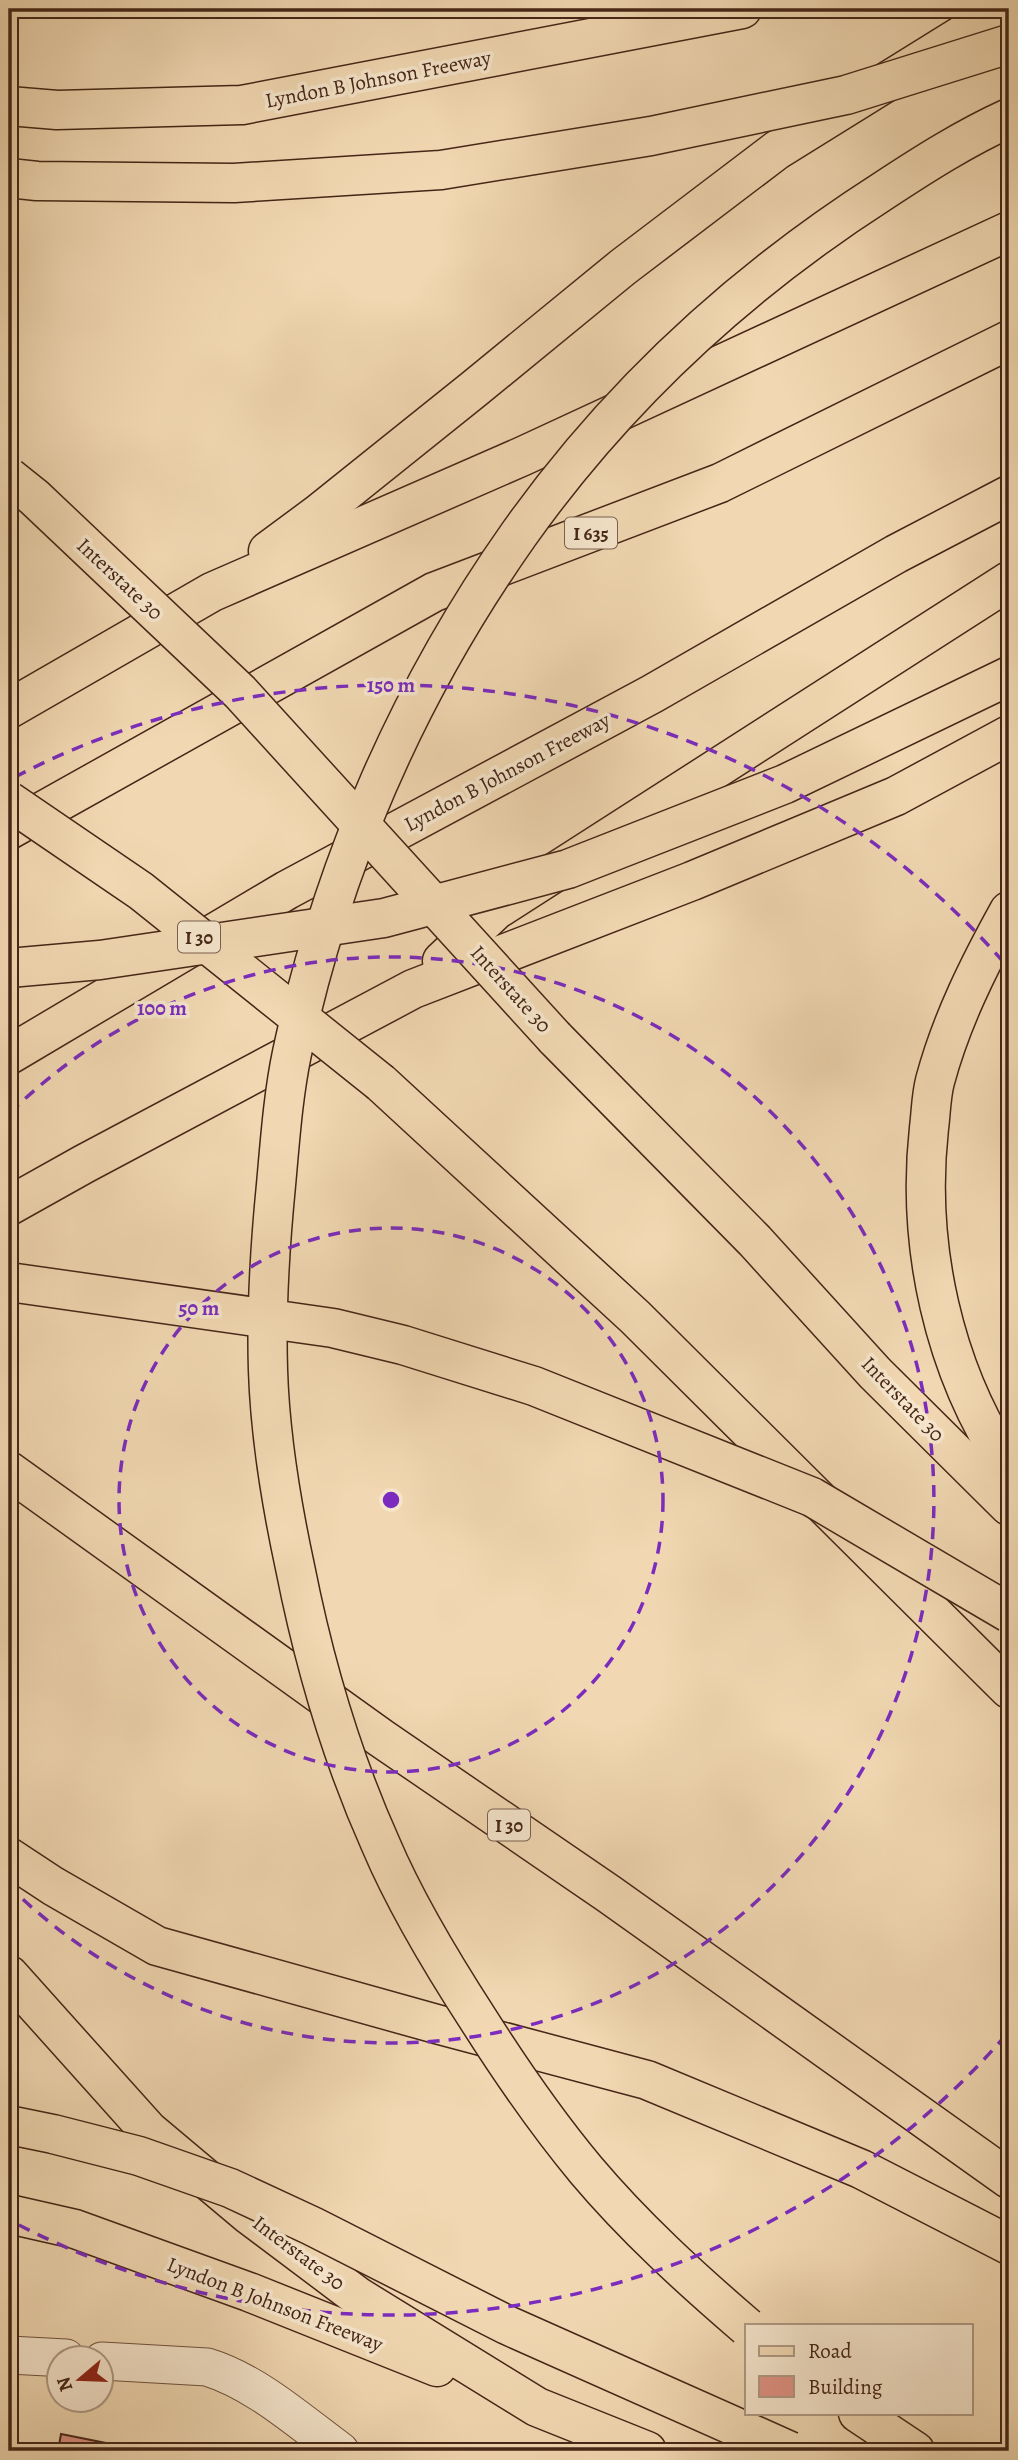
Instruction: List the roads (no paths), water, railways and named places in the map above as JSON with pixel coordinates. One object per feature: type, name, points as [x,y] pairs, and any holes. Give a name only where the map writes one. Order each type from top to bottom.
[{"type":"main road","name":"Lyndon B Johnson Freeway","points":[[9,106],[57,110],[242,104],[742,9]]},
{"type":"main road","points":[[212,592],[318,514],[623,267],[777,150],[1004,9]]},
{"type":"main road","points":[[9,178],[37,181],[234,183],[441,170],[651,136],[846,95],[1009,44]]},
{"type":"main road","points":[[745,2325],[657,2247],[586,2170],[519,2083],[441,1959],[383,1852],[349,1768],[321,1679],[303,1608],[276,1462],[268,1375],[268,1284],[280,1137],[291,1059],[305,1000],[335,892],[357,836],[397,739],[433,670],[489,578],[541,503],[597,434],[649,377],[769,271],[837,220],[973,135],[1009,118]]},
{"type":"main road","points":[[9,709],[212,592],[523,456],[1009,230]]},
{"type":"main road","name":"I 635","points":[[9,830],[435,592],[720,483],[1009,340]]},
{"type":"main road","name":"Interstate 30","points":[[9,477],[34,497],[240,692],[555,1038],[755,1241],[875,1373],[1009,1506]]},
{"type":"main road","name":"Lyndon B Johnson Freeway","points":[[9,1055],[287,890],[652,694],[896,554],[1009,495]]},
{"type":"main road","points":[[413,989],[496,910],[1009,582]]},
{"type":"main road","points":[[9,968],[114,958],[384,918],[568,869],[785,784],[1009,676]]},
{"type":"main road","points":[[9,1206],[413,989],[692,881],[897,796],[1009,735]]},
{"type":"main road","name":"I 30","points":[[9,801],[141,891],[381,1083],[635,1317],[1009,1689]]},
{"type":"main road","points":[[1009,911],[982,958],[954,1023],[934,1083],[926,1157],[928,1240],[941,1315],[967,1392],[1009,1468]]},
{"type":"main road","points":[[9,1282],[333,1328],[402,1345],[534,1386],[812,1497],[1009,1613]]},
{"type":"main road","name":"I 30","points":[[9,1471],[370,1730],[609,1894],[1009,2179]]},
{"type":"main road","points":[[9,1857],[52,1886],[158,1946],[647,2080],[861,2169],[1009,2245]]},
{"type":"main road","name":"Interstate 30","points":[[9,1975],[148,2130],[248,2214],[356,2296],[537,2407],[647,2451]]},
{"type":"main road","points":[[9,2125],[139,2156],[230,2188],[312,2226],[507,2325],[790,2451]]},
{"type":"main road","name":"Lyndon B Johnson Freeway","points":[[9,2214],[75,2229],[249,2292],[537,2407]]},
{"type":"main road","points":[[859,2414],[908,2448]]},
{"type":"lane","points":[[9,2355],[46,2357]]},
{"type":"lane","points":[[116,2362],[207,2367],[223,2372],[272,2402],[340,2451]]}]
